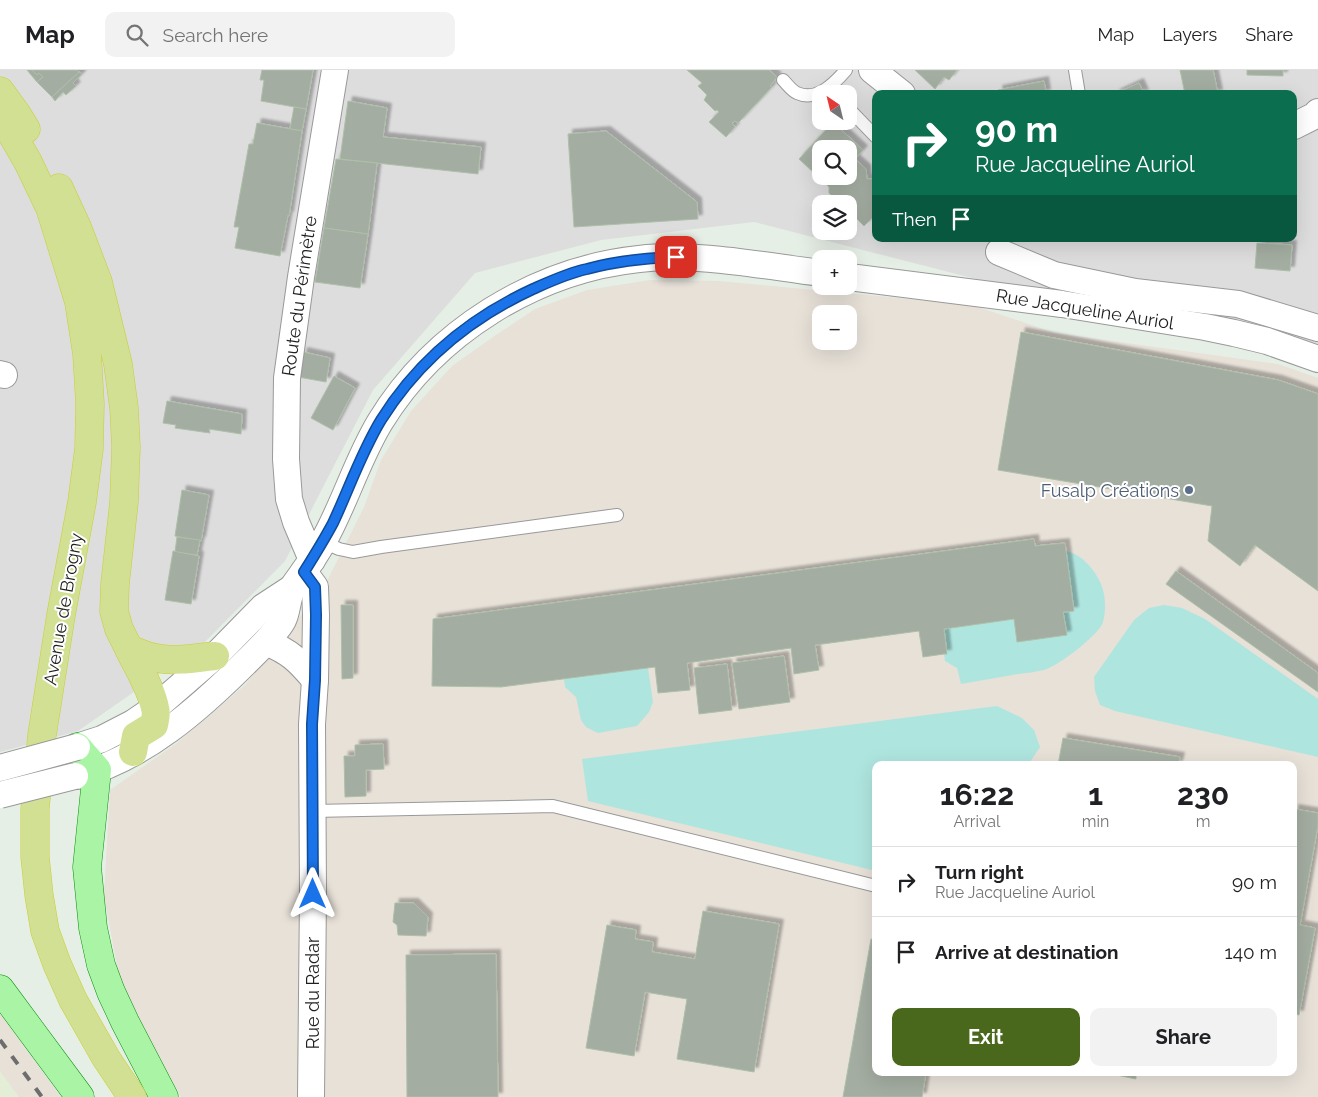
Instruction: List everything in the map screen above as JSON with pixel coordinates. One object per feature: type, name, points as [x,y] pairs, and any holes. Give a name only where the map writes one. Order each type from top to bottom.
[{"type":"highway","points":[[0,91],[48,165],[77,227],[98,282],[118,364],[124,408],[126,447],[124,502],[114,611],[119,629],[149,691],[156,716],[154,725],[136,736],[133,752]]},
{"type":"highway","name":"Avenue de Brogny","points":[[0,116],[10,129],[28,162],[50,208],[79,302],[87,354],[90,404],[89,449],[82,502],[60,615],[42,735],[35,809],[35,857],[39,895],[45,931],[73,1000],[106,1058],[132,1097]]},
{"type":"highway","name":"Avenue de Brogny","points":[[0,150],[34,217],[50,260],[63,310],[71,363],[72,426],[60,524],[24,724],[16,813],[20,882],[26,926],[40,971],[70,1031],[113,1097]]},
{"type":"highway","points":[[129,649],[163,660],[216,656]]},
{"type":"main road","points":[[77,747],[86,773],[87,867],[93,928],[102,965],[125,1022],[164,1097]]},
{"type":"main road","points":[[0,989],[80,1097]]},
{"type":"street","name":"Route du Périmètre","points":[[312,558],[296,522],[289,499],[286,459],[287,378],[301,277],[335,70]]},
{"type":"street","points":[[872,70],[897,90]]},
{"type":"street","points":[[1297,124],[1318,112]]},
{"type":"street","points":[[999,246],[1001,278],[999,296]]},
{"type":"street","points":[[999,246],[1054,275],[1135,292],[1238,304],[1318,328]]},
{"type":"street","points":[[0,795],[86,773],[133,752],[150,743],[192,713],[225,683],[266,642],[283,621],[363,454],[381,421],[402,389],[440,349],[491,310],[553,280],[585,269],[640,258],[676,257],[708,259],[812,272]]},
{"type":"street","name":"Rue Jacqueline Auriol","points":[[857,278],[1062,304],[1234,333],[1267,341],[1318,359]]},
{"type":"street","points":[[0,768],[102,739],[133,723],[155,708],[216,656],[312,558]]},
{"type":"street","name":"Rue du Radar","points":[[311,1097],[312,724],[315,680],[315,587],[312,558]]},
{"type":"street","points":[[266,642],[283,650],[299,662],[315,680]]},
{"type":"lane","points":[[783,80],[795,93],[809,97],[823,92],[846,70]]},
{"type":"lane","points":[[1075,70],[1078,90]]},
{"type":"lane","points":[[858,118],[872,133]]},
{"type":"lane","points":[[312,558],[339,549],[353,552],[618,515]]},
{"type":"lane","points":[[313,811],[553,806],[872,885]]},
{"type":"shaded area","points":[[0,70],[1318,70],[1318,367],[824,240],[857,240],[857,195],[812,195],[812,237],[754,222],[601,240],[475,273],[373,390],[285,561],[204,643],[78,731],[0,752]]},
{"type":"shaded area","points":[[650,280],[719,281],[812,290],[812,295],[857,294],[972,305],[1055,333],[1278,364],[1318,378],[1318,1097],[181,1097],[131,1004],[118,971],[104,896],[110,790],[177,743],[245,685],[325,585],[364,507],[381,460],[411,411],[452,366],[535,309],[587,290]]},
{"type":"shaded area","points":[[1066,551],[1083,559],[1095,573],[1101,584],[1105,598],[1105,608],[1100,628],[1059,663],[1044,670],[961,684],[957,668],[945,661],[944,629],[1014,619],[1017,642],[1067,635],[1063,612],[1074,611]]},
{"type":"shaded area","points":[[1164,605],[1182,608],[1205,619],[1318,699],[1318,757],[1115,711],[1100,705],[1095,691],[1094,677],[1134,620],[1149,608]]},
{"type":"shaded area","points":[[648,668],[653,702],[649,712],[637,726],[598,733],[586,727],[581,720],[576,697],[565,687],[564,679]]},
{"type":"shaded area","points":[[997,706],[1022,718],[1034,730],[1040,747],[1031,761],[872,761],[872,870],[588,801],[582,759]]},
{"type":"shaded area","points":[[0,1014],[61,1097],[19,1097],[0,1071]]},
{"type":"shaded area","points":[[0,1071],[19,1097],[0,1097]]},
{"type":"building","points":[[27,70],[32,70],[37,75],[39,73],[43,77],[37,82]]},
{"type":"building","points":[[32,70],[77,70],[79,72],[52,97],[37,82],[43,77],[39,73],[37,75]]},
{"type":"building","points":[[262,70],[313,70],[306,109],[261,101],[264,80],[260,80]]},
{"type":"building","points":[[687,70],[769,70],[777,77],[770,86],[772,87],[738,123],[735,121],[732,123],[735,127],[726,137],[709,122],[719,112],[715,111],[704,100],[707,95],[698,86],[702,83]]},
{"type":"building","points":[[915,70],[957,70],[949,80],[944,77],[935,89]]},
{"type":"building","points":[[1180,70],[1213,70],[1217,90],[1184,90]]},
{"type":"building","points":[[1247,70],[1283,70],[1283,76],[1247,75]]},
{"type":"building","points":[[79,72],[82,74],[73,83],[76,86],[66,95],[63,92],[55,101],[52,97]]},
{"type":"building","points":[[1044,81],[1045,90],[998,90]]},
{"type":"building","points":[[1139,83],[1142,90],[1124,90]]},
{"type":"building","points":[[348,101],[387,108],[383,137],[481,147],[478,174],[340,159]]},
{"type":"building","points":[[294,107],[306,109],[302,131],[290,129]]},
{"type":"building","points":[[257,123],[302,131],[289,216],[280,256],[235,248],[239,227],[234,227],[249,144],[253,144]]},
{"type":"building","points":[[826,130],[842,130],[852,140],[816,140]]},
{"type":"building","points":[[606,131],[697,202],[698,219],[574,227],[568,134]]},
{"type":"building","points":[[857,144],[863,150],[857,157]]},
{"type":"building","points":[[812,145],[812,171],[799,159]]},
{"type":"building","points":[[336,159],[377,163],[368,234],[324,228]]},
{"type":"building","points":[[857,161],[866,169],[867,179],[872,178],[872,218],[864,226],[857,219],[857,195],[831,195],[829,193],[829,187],[827,185],[857,185]]},
{"type":"building","points":[[324,228],[368,234],[360,288],[315,282]]},
{"type":"building","points":[[1257,243],[1292,245],[1290,271],[1255,268]]},
{"type":"building","points":[[1021,332],[1278,380],[1318,394],[1318,591],[1255,545],[1240,566],[1208,541],[1212,506],[998,470]]},
{"type":"building","points":[[303,352],[330,358],[326,382],[298,377]]},
{"type":"building","points":[[334,376],[355,388],[333,430],[311,418]]},
{"type":"building","points":[[167,401],[242,414],[241,434],[209,429],[210,433],[175,428],[176,425],[163,423]]},
{"type":"building","points":[[182,490],[209,495],[201,541],[175,536]]},
{"type":"building","points":[[177,537],[200,540],[197,555],[175,552]]},
{"type":"building","points":[[1034,539],[1035,546],[1065,543],[1074,611],[1063,612],[1067,635],[1017,642],[1014,619],[944,629],[947,654],[923,657],[919,631],[815,645],[819,670],[794,674],[791,648],[687,663],[690,690],[658,693],[655,667],[501,687],[432,686],[433,619]]},
{"type":"building","points":[[173,551],[199,556],[191,604],[165,600]]},
{"type":"building","points":[[1176,571],[1318,673],[1318,692],[1166,584]]},
{"type":"building","points":[[341,605],[353,605],[353,678],[342,679]]},
{"type":"building","points":[[784,656],[790,702],[739,709],[732,663]]},
{"type":"building","points":[[727,664],[732,710],[699,714],[694,668]]},
{"type":"building","points":[[1063,738],[1180,757],[1179,761],[1059,761]]},
{"type":"building","points":[[383,744],[384,769],[366,770],[366,796],[345,797],[344,756],[355,756],[355,745]]},
{"type":"building","points":[[1297,810],[1318,813],[1318,825],[1300,925],[1315,928],[1299,1015],[1297,1015]]},
{"type":"building","points":[[395,903],[414,903],[428,917],[426,936],[398,935],[397,925],[393,922]]},
{"type":"building","points":[[703,911],[779,924],[754,1072],[677,1059],[687,999],[645,992],[634,1056],[586,1048],[607,925],[636,930],[635,939],[653,942],[652,952],[695,959]]},
{"type":"building","points":[[871,939],[872,1076],[925,1076],[922,1097],[843,1097]]},
{"type":"building","points":[[496,954],[498,1097],[407,1097],[406,955]]},
{"type":"building","points":[[1121,1076],[1136,1076],[1136,1079]]},
{"type":"railway","points":[[0,1040],[42,1097]]},
{"type":"place","name":"Fusalp Créations","points":[[1189,490]]},
{"type":"route","points":[[313,894],[312,724],[316,615],[315,587],[304,572],[323,542],[363,454],[381,421],[402,389],[420,369],[440,349],[491,310],[553,280],[585,269],[640,258],[676,257]]}]
